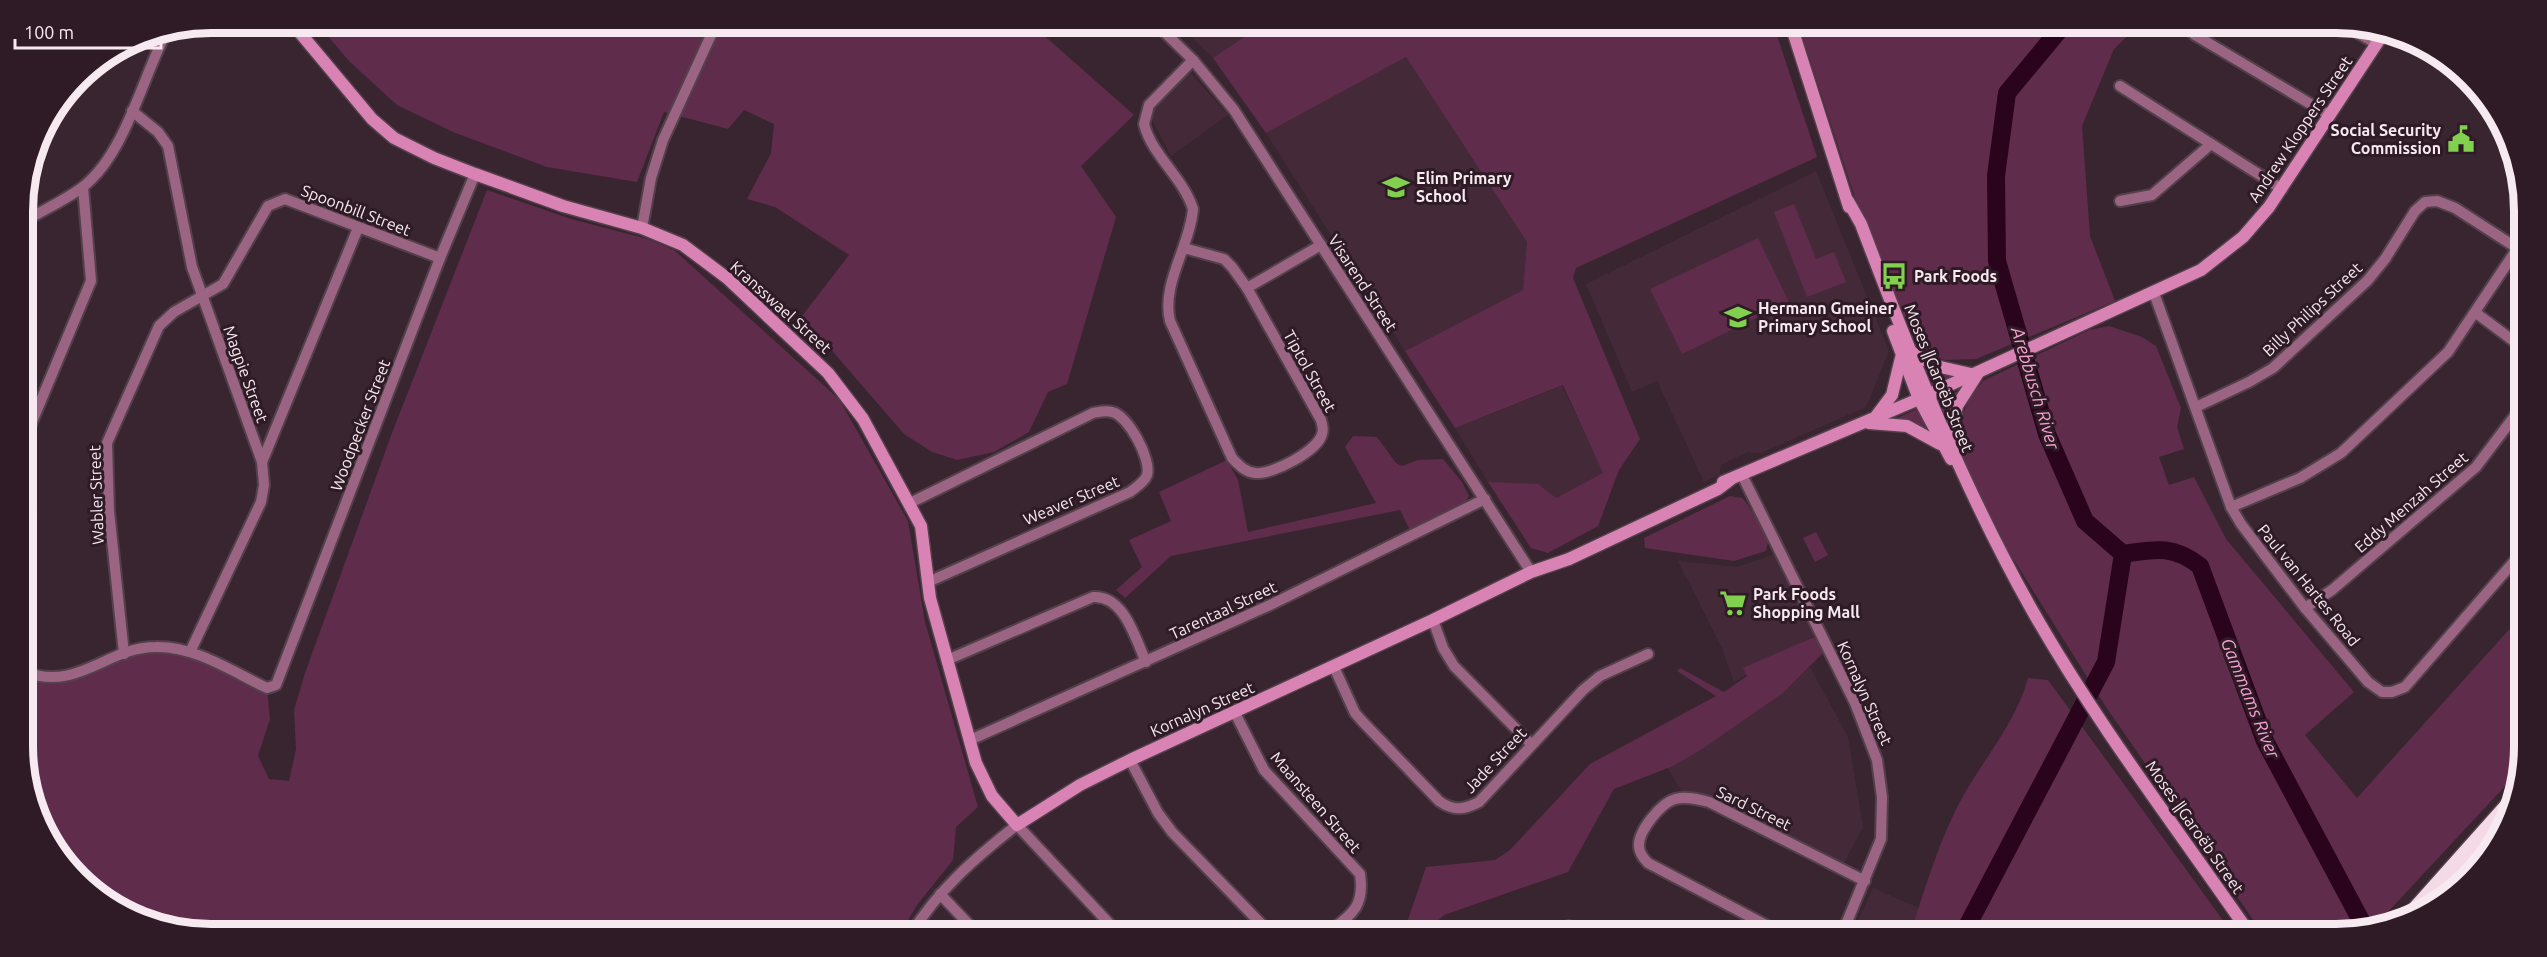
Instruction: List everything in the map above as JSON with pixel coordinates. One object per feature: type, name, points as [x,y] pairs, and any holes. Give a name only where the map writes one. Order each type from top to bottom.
[{"type":"highway","points":[[2425,900],[2499,817]]},
{"type":"street","name":"Kransswael Street","points":[[300,33],[365,111],[394,138],[434,158],[476,174],[563,206],[642,228],[683,245],[727,278],[828,373],[862,418],[921,526],[928,582],[976,763],[993,796],[1017,825]]},
{"type":"street","points":[[642,228],[660,149],[690,76],[712,33]]},
{"type":"street","name":"Visarend Street","points":[[1165,33],[1193,60],[1234,110],[1531,572]]},
{"type":"street","name":"Moses ǁGaroëb Street","points":[[1794,33],[1848,201],[1854,227],[1923,397],[1945,444],[2022,592],[2084,696],[2112,740],[2243,924]]},
{"type":"street","points":[[2195,35],[2329,116]]},
{"type":"street","points":[[2361,35],[2377,44]]},
{"type":"street","name":"Andrew Kloppers Street","points":[[1976,373],[2154,294],[2201,270],[2225,253],[2256,223],[2282,189],[2380,39]]},
{"type":"street","points":[[33,216],[83,187],[98,173],[132,111],[161,42]]},
{"type":"street","name":"Tiptol Street","points":[[1184,248],[1224,259],[1247,288],[1321,420],[1323,428],[1319,441],[1308,451],[1265,472],[1255,473],[1242,468],[1232,458],[1170,321],[1167,308],[1192,218],[1190,200],[1153,145],[1144,123],[1149,105],[1193,60]]},
{"type":"street","points":[[2120,86],[2282,189]]},
{"type":"street","name":"Magpie Street","points":[[132,111],[158,132],[168,146],[192,267],[262,462],[264,485],[261,502],[190,651]]},
{"type":"street","points":[[2120,201],[2152,195],[2211,144]]},
{"type":"street","name":"Woodpecker Street","points":[[190,651],[267,688],[274,687],[440,258],[476,174]]},
{"type":"street","points":[[33,420],[91,281],[83,187]]},
{"type":"street","name":"Spoonbill Street","points":[[201,294],[223,284],[268,206],[285,199],[440,258]]},
{"type":"street","name":"Billy Philips Street","points":[[2196,406],[2250,382],[2282,360],[2367,281],[2385,259],[2415,211],[2425,202],[2437,201],[2455,208],[2514,241]]},
{"type":"street","points":[[262,462],[358,228]]},
{"type":"street","points":[[1247,288],[1321,245]]},
{"type":"street","points":[[2231,507],[2300,478],[2341,453],[2448,352],[2514,253]]},
{"type":"street","name":"Wabler Street","points":[[124,654],[109,511],[107,443],[159,326],[174,312],[201,294]]},
{"type":"street","name":"Paul van Hartes Road","points":[[2154,294],[2231,507],[2305,608],[2368,682],[2382,692],[2392,693],[2405,687],[2514,562]]},
{"type":"street","points":[[2476,313],[2514,341]]},
{"type":"street","points":[[1869,421],[1887,404],[1896,386],[1906,351],[1936,366],[1976,373]]},
{"type":"street","points":[[1923,397],[1976,373]]},
{"type":"street","points":[[1869,421],[1907,426],[1945,444],[1957,406],[1976,373]]},
{"type":"street","name":"Kornalyn Street","points":[[918,924],[940,894],[979,855],[1017,825],[1080,785],[1531,572],[1569,559],[1718,489],[1736,478],[1923,397]]},
{"type":"street","name":"Weaver Street","points":[[910,503],[1093,413],[1104,411],[1123,417],[1134,432],[1146,462],[1148,474],[1142,483],[1130,492],[928,582]]},
{"type":"street","name":"Eddy Menzah Street","points":[[2305,608],[2332,590],[2476,467],[2514,417]]},
{"type":"street","name":"Kornalyn Street","points":[[1736,478],[1855,703],[1871,742],[1882,797],[1883,828],[1865,881],[1846,924]]},
{"type":"street","name":"Tarentaal Street","points":[[970,740],[1270,605],[1485,498]]},
{"type":"street","points":[[947,660],[1093,597],[1103,596],[1119,606],[1146,662]]},
{"type":"street","points":[[1433,620],[1443,648],[1454,666],[1530,744]]},
{"type":"street","points":[[33,674],[49,679],[62,679],[124,654],[159,646],[190,651]]},
{"type":"street","name":"Jade Street","points":[[1334,667],[1355,713],[1362,721],[1439,801],[1450,809],[1467,809],[1479,802],[1530,744],[1600,676],[1648,654]]},
{"type":"street","name":"Maansteen Street","points":[[1235,713],[1264,770],[1360,874],[1362,887],[1355,912],[1339,924]]},
{"type":"street","points":[[1130,760],[1158,813],[1172,832],[1261,924]]},
{"type":"street","name":"Sard Street","points":[[1764,924],[1648,863],[1639,849],[1639,842],[1657,810],[1677,798],[1694,798],[1709,802],[1865,881]]},
{"type":"street","points":[[1017,825],[1110,924]]},
{"type":"street","points":[[940,894],[968,924]]},
{"type":"shaded area","points":[[325,33],[1041,33],[1134,115],[1081,166],[1116,217],[1067,384],[1048,392],[1029,432],[994,452],[957,460],[932,452],[904,434],[802,316],[849,255],[775,207],[747,199],[771,153],[774,124],[744,110],[728,129],[664,112],[637,182],[547,167],[453,132],[397,105],[349,61]]},
{"type":"shaded area","points":[[1187,33],[1250,33],[1213,58]]},
{"type":"shaded area","points":[[1250,33],[1776,33],[1817,157],[1576,268],[1573,278],[1640,439],[1619,470],[1598,526],[1548,553],[1531,548],[1488,482],[1538,484],[1556,498],[1603,473],[1563,385],[1455,428],[1405,351],[1523,290],[1527,242],[1406,57],[1266,133],[1213,58]]},
{"type":"shaded area","points":[[1801,33],[2131,33],[2114,49],[2082,126],[2090,236],[2115,301],[1976,359],[1944,360],[1926,351],[1912,334],[1855,198]]},
{"type":"shaded area","name":"Elim Primary School","points":[[1406,57],[1527,242],[1523,290],[1405,351],[1266,133]]},
{"type":"shaded area","points":[[1189,71],[1228,115],[1171,156],[1151,118],[1155,108]]},
{"type":"shaded area","name":"Hermann Gmeiner Primary School","points":[[1816,171],[1889,351],[1866,407],[1761,453],[1747,452],[1721,465],[1719,475],[1704,482],[1657,381],[1632,392],[1586,284]]},
{"type":"shaded area","points":[[487,190],[571,219],[648,239],[674,250],[839,399],[908,521],[925,622],[978,807],[956,827],[953,860],[917,905],[906,924],[211,924],[154,915],[132,906],[94,880],[63,845],[42,803],[33,757],[33,674],[49,679],[124,654],[169,647],[267,688],[270,719],[258,756],[269,779],[289,781],[296,749],[294,710],[305,673],[392,433]]},
{"type":"shaded area","points":[[1794,204],[1816,259],[1834,252],[1846,282],[1807,297],[1774,212]]},
{"type":"shaded area","points":[[1758,238],[1789,302],[1682,354],[1650,289]]},
{"type":"shaded area","points":[[2109,326],[2142,337],[2156,346],[2181,408],[2177,427],[2184,449],[2159,457],[2169,485],[2194,477],[2226,539],[2354,692],[2305,735],[2357,798],[2514,624],[2514,746],[2511,780],[2382,918],[2347,924],[2256,924],[2104,704],[2002,541],[1965,467],[1959,450],[1962,416],[1971,396],[1983,381],[2089,330]]},
{"type":"shaded area","points":[[1919,361],[1959,375],[1929,387]]},
{"type":"shaded area","points":[[1562,386],[1604,473],[1556,498],[1488,482],[1455,428]]},
{"type":"shaded area","points":[[1963,389],[1948,431],[1935,402]]},
{"type":"shaded area","points":[[1921,407],[1933,434],[1891,421]]},
{"type":"shaded area","points":[[1353,436],[1377,437],[1396,463],[1402,466],[1418,460],[1443,459],[1462,482],[1469,496],[1466,501],[1410,530],[1400,510],[1171,556],[1125,598],[1116,590],[1142,567],[1129,540],[1171,521],[1159,492],[1227,460],[1238,480],[1248,532],[1376,503],[1345,447]]},
{"type":"shaded area","points":[[1730,496],[1742,498],[1746,502],[1769,538],[1766,551],[1734,561],[1645,548],[1644,538]]},
{"type":"shaded area","points":[[1816,532],[1828,555],[1815,562],[1803,538]]},
{"type":"shaded area","points":[[1781,552],[1820,632],[1734,682],[1722,648],[1678,561],[1738,567]]},
{"type":"shaded area","points":[[1814,637],[1824,652],[1783,693],[1702,749],[1673,766],[1614,789],[1568,872],[1444,915],[1434,924],[1406,924],[1426,867],[1495,860],[1510,850],[1590,764],[1716,696],[1677,671],[1680,668],[1724,692],[1747,676],[1743,668]]},
{"type":"shaded area","points":[[1810,667],[1848,737],[1863,827],[1843,865],[1710,797],[1682,793],[1668,768],[1783,693]]},
{"type":"shaded area","points":[[2028,678],[2048,680],[2226,924],[1913,924],[1933,865],[1954,814],[2008,725]]},
{"type":"shaded area","points":[[1873,888],[1919,908],[1913,924],[1857,924]]},
{"type":"waterway","name":"Arebbusch River","points":[[1968,924],[2106,662],[2123,554],[2085,521],[2047,434],[1997,261],[1996,176],[2007,93],[2057,33]]},
{"type":"waterway","name":"Gammams River","points":[[2123,554],[2164,550],[2181,555],[2200,566],[2265,741],[2361,922]]},
{"type":"place","name":"Social Security Commission","points":[[2461,139]]},
{"type":"place","name":"Elim Primary School","points":[[1396,187]]},
{"type":"place","name":"Park Foods","points":[[1894,276]]},
{"type":"place","name":"Hermann Gmeiner Primary School","points":[[1738,317]]},
{"type":"place","name":"Park Foods Shopping Mall","points":[[1733,603]]}]
